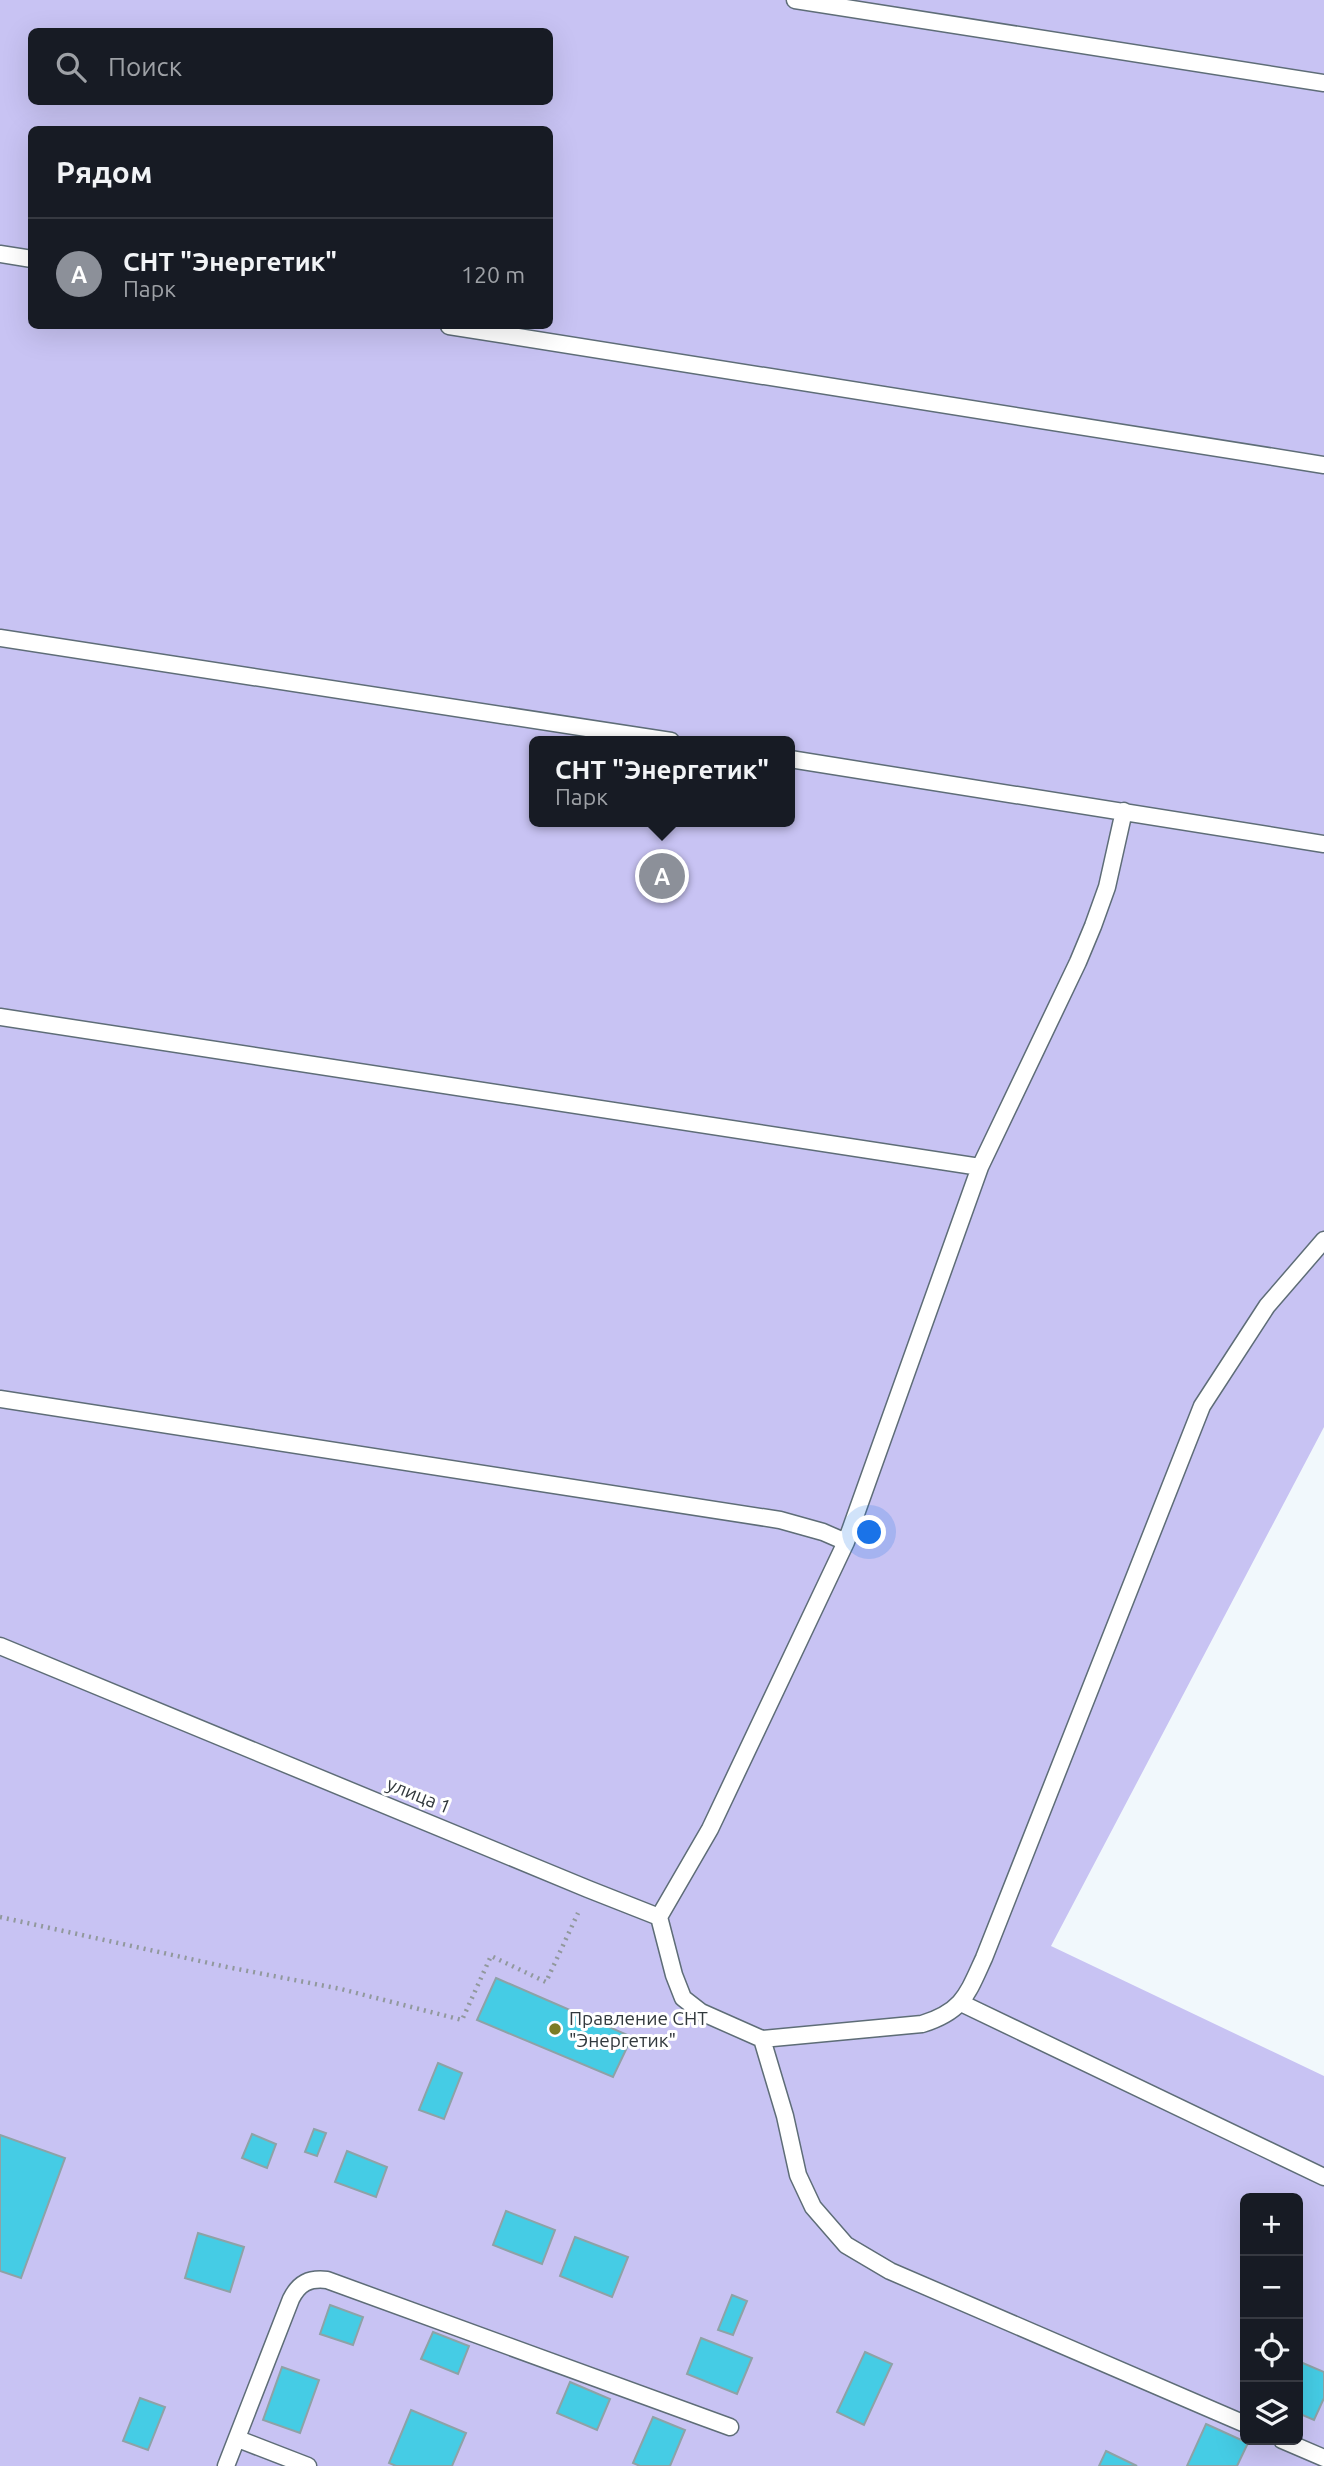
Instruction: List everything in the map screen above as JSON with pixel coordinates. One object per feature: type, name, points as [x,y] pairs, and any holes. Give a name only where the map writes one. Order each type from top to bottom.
[{"type":"lane","points":[[795,0],[1324,83]]},
{"type":"lane","points":[[0,254],[28,258]]},
{"type":"lane","points":[[468,329],[1324,465]]},
{"type":"lane","points":[[0,638],[638,736]]},
{"type":"lane","points":[[795,761],[1324,844]]},
{"type":"lane","points":[[1124,811],[1107,887],[1093,926],[979,1167],[846,1542],[710,1829],[659,1917],[683,1998],[701,2012],[762,2039],[922,2024],[945,2017],[961,2003],[984,1958],[1202,1406],[1267,1306],[1324,1240]]},
{"type":"lane","points":[[0,1017],[979,1167]]},
{"type":"lane","points":[[0,1399],[780,1520],[823,1532],[846,1542]]},
{"type":"lane","name":"улица 1","points":[[0,1646],[659,1917]]},
{"type":"lane","points":[[961,2003],[1324,2177]]},
{"type":"lane","points":[[762,2039],[785,2116],[798,2175],[814,2207],[846,2245],[890,2271],[1240,2422]]},
{"type":"lane","points":[[226,2466],[291,2299],[296,2289],[305,2282],[316,2279],[327,2280],[730,2427]]},
{"type":"lane","points":[[238,2439],[308,2466]]},
{"type":"lane","points":[[1294,2445],[1324,2458]]},
{"type":"path","points":[[0,1917],[341,1989],[462,2020],[491,1956],[547,1982],[588,1889]]},
{"type":"shaded area","points":[[0,0],[1324,0],[1324,1427],[1051,1946],[1324,2076],[1324,2466],[0,2466]]},
{"type":"building","name":"Правление СНТ \"Энергетик\"","points":[[496,1978],[632,2037],[613,2077],[477,2020]]},
{"type":"building","points":[[438,2063],[462,2073],[444,2119],[419,2110]]},
{"type":"building","points":[[314,2129],[326,2133],[317,2156],[305,2152]]},
{"type":"building","points":[[252,2134],[276,2144],[267,2168],[242,2158]]},
{"type":"building","points":[[0,2135],[65,2158],[21,2278],[0,2271]]},
{"type":"building","points":[[347,2151],[387,2167],[376,2197],[335,2182]]},
{"type":"building","points":[[506,2211],[555,2230],[542,2264],[493,2245]]},
{"type":"building","points":[[198,2233],[244,2247],[230,2292],[185,2278]]},
{"type":"building","points":[[575,2237],[628,2257],[612,2297],[560,2276]]},
{"type":"building","points":[[732,2295],[747,2301],[733,2335],[718,2330]]},
{"type":"building","points":[[330,2305],[363,2317],[353,2345],[320,2334]]},
{"type":"building","points":[[433,2332],[469,2346],[458,2374],[421,2359]]},
{"type":"building","points":[[701,2338],[752,2358],[737,2394],[687,2374]]},
{"type":"building","points":[[865,2352],[892,2364],[864,2425],[837,2412]]},
{"type":"building","points":[[1303,2363],[1324,2372],[1324,2398],[1314,2420],[1303,2415]]},
{"type":"building","points":[[282,2367],[319,2380],[300,2433],[263,2420]]},
{"type":"building","points":[[570,2382],[610,2399],[597,2430],[557,2413]]},
{"type":"building","points":[[140,2398],[165,2407],[148,2450],[123,2441]]},
{"type":"building","points":[[411,2410],[466,2433],[452,2466],[396,2466],[389,2463]]},
{"type":"building","points":[[653,2417],[685,2430],[670,2466],[640,2466],[633,2463]]},
{"type":"building","points":[[1206,2424],[1240,2439],[1240,2445],[1247,2445],[1237,2466],[1187,2466]]},
{"type":"building","points":[[1106,2451],[1137,2466],[1099,2466]]},
{"type":"place","name":"СНТ \"Энергетик\"","points":[[662,876]]},
{"type":"place","name":"Правление СНТ \"Энергетик\"","points":[[555,2029]]}]
